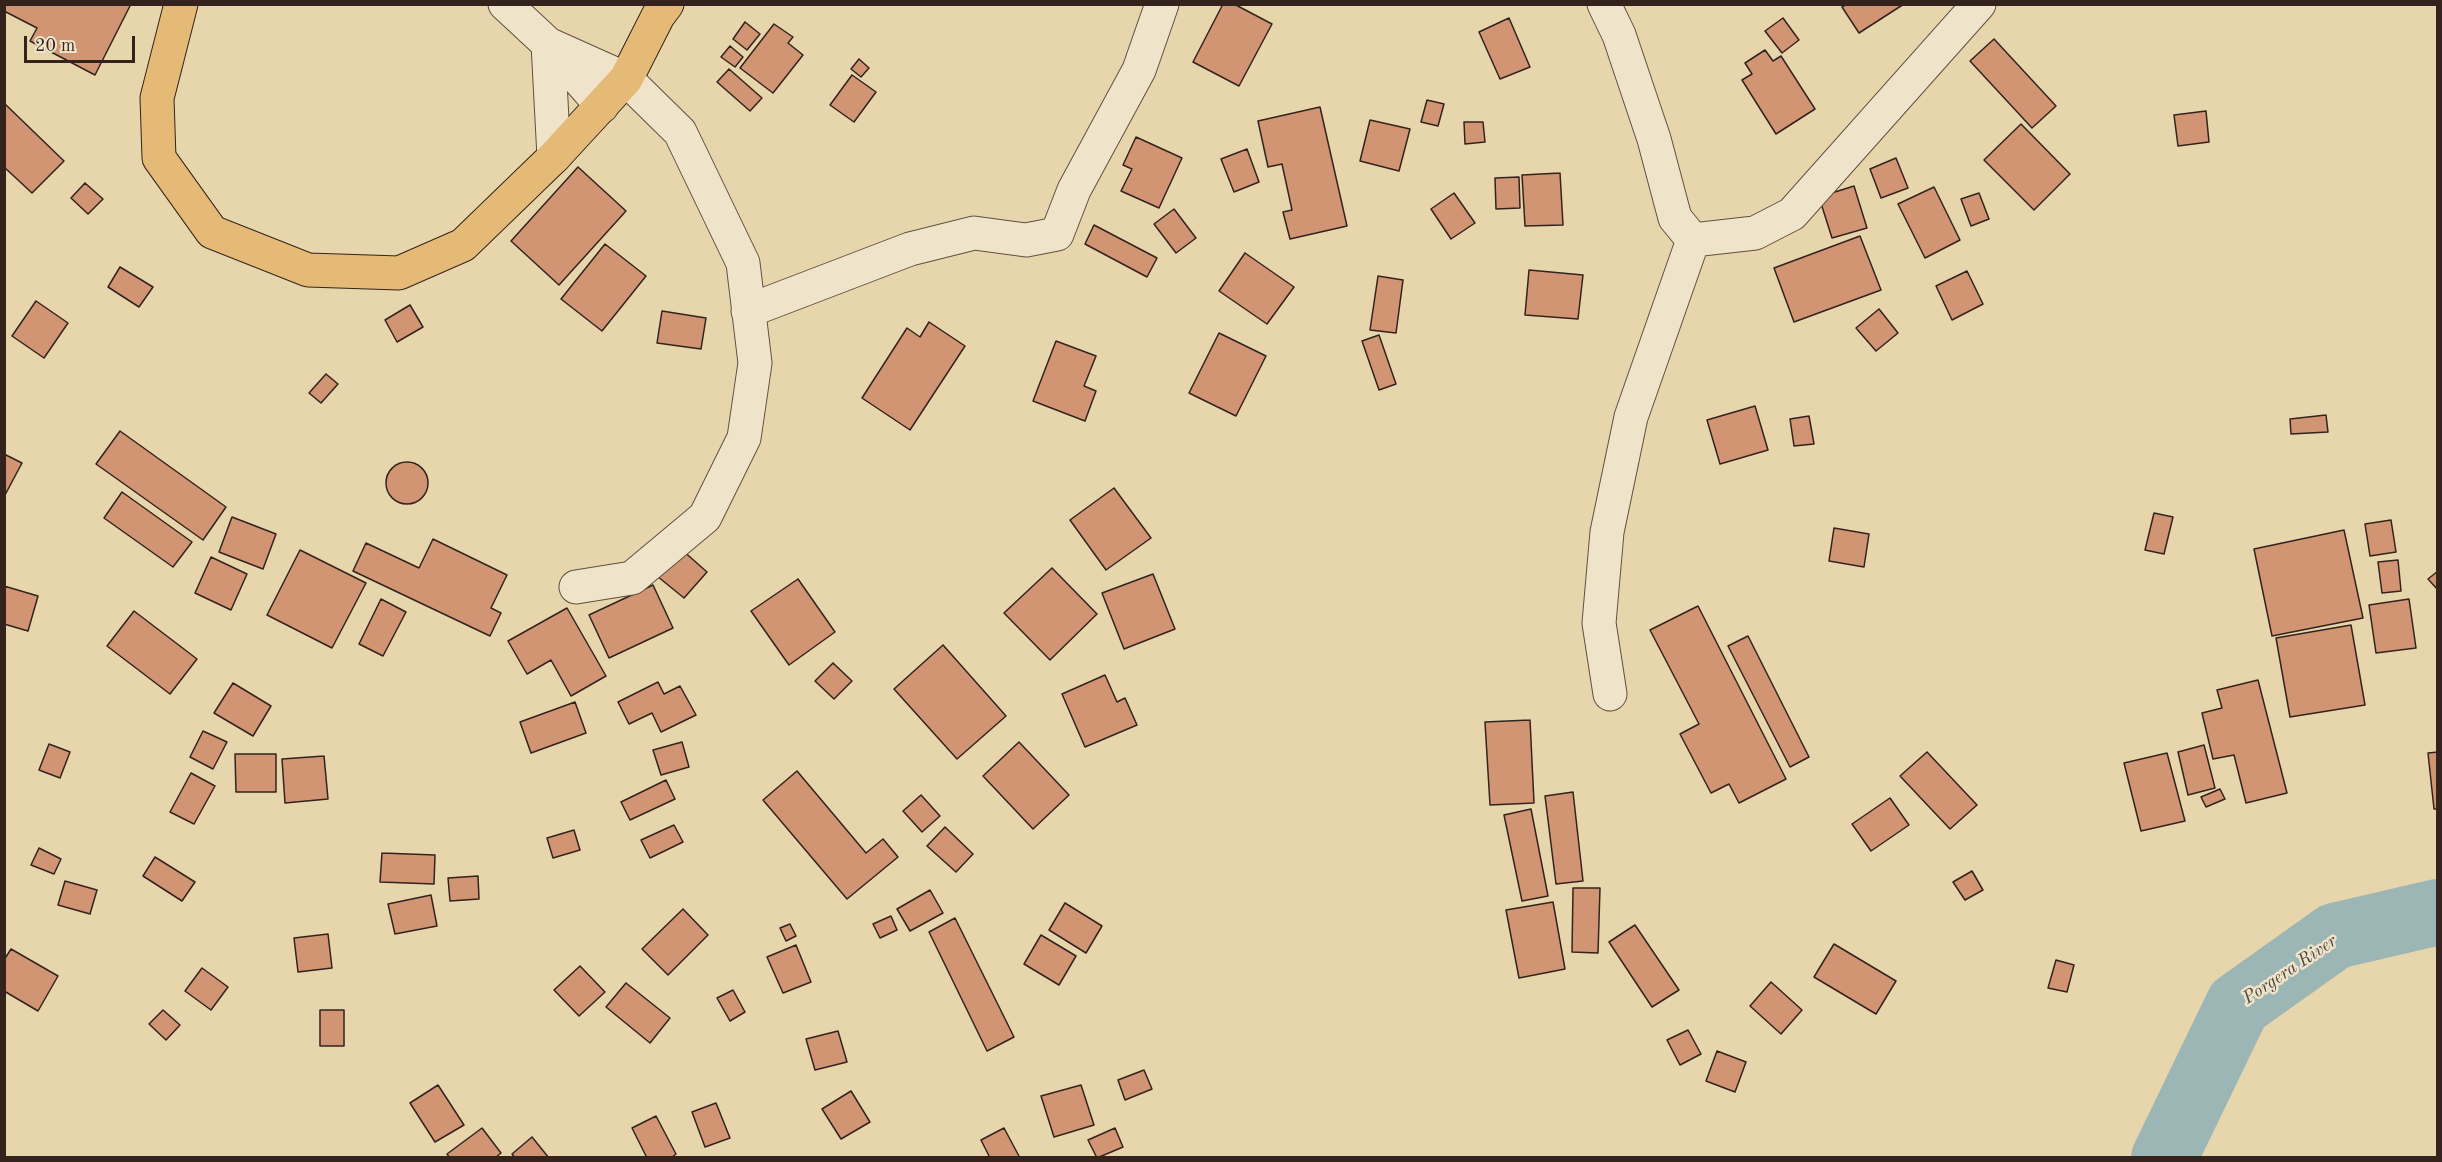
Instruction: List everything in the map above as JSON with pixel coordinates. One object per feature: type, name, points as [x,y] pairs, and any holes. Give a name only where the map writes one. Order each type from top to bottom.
[{"type":"main road","points":[[181,4],[158,98],[159,158],[212,232],[308,270],[399,273],[462,245],[554,157],[626,79],[658,16],[667,4]]},
{"type":"street","points":[[505,4],[548,44],[602,106]]},
{"type":"street","points":[[748,311],[910,249],[974,233],[1026,240],[1057,234],[1074,190],[1139,70],[1162,4]]},
{"type":"street","points":[[1604,4],[1619,35],[1654,140],[1675,218],[1693,240]]},
{"type":"street","points":[[1693,240],[1755,233],[1792,214],[1979,4]]},
{"type":"street","points":[[548,44],[554,157]]},
{"type":"street","points":[[548,44],[626,79],[680,132],[742,263],[755,363],[744,438],[705,517],[632,578],[576,587]]},
{"type":"street","points":[[1610,694],[1599,623],[1607,532],[1631,417],[1693,240]]},
{"type":"building","points":[[4,4],[131,4],[95,75],[30,41],[37,28],[4,11]]},
{"type":"building","points":[[1223,4],[1234,4],[1272,24],[1239,86],[1193,62]]},
{"type":"building","points":[[1847,4],[1904,4],[1859,33],[1842,7]]},
{"type":"building","points":[[1509,18],[1530,67],[1500,79],[1479,32]]},
{"type":"building","points":[[1783,18],[1799,40],[1782,53],[1765,31]]},
{"type":"building","points":[[745,22],[760,34],[747,50],[733,39]]},
{"type":"building","points":[[774,24],[793,37],[788,43],[803,55],[773,93],[740,68]]},
{"type":"building","points":[[1994,39],[2056,106],[2032,128],[1970,61]]},
{"type":"building","points":[[730,46],[743,57],[735,67],[721,57]]},
{"type":"building","points":[[1765,50],[1773,61],[1781,56],[1815,109],[1776,134],[1742,80],[1752,74],[1745,63]]},
{"type":"building","points":[[859,59],[869,68],[861,77],[851,69]]},
{"type":"building","points":[[729,69],[762,98],[750,111],[717,82]]},
{"type":"building","points":[[852,75],[876,92],[854,122],[830,105]]},
{"type":"building","points":[[1427,100],[1444,104],[1438,126],[1421,122]]},
{"type":"building","points":[[4,103],[64,161],[32,193],[4,167]]},
{"type":"building","points":[[1320,107],[1347,226],[1290,239],[1283,212],[1292,210],[1282,164],[1268,167],[1258,121]]},
{"type":"building","points":[[2206,111],[2209,142],[2178,146],[2174,115]]},
{"type":"building","points":[[1370,120],[1410,129],[1399,171],[1360,161]]},
{"type":"building","points":[[1464,122],[1483,122],[1485,142],[1465,144]]},
{"type":"building","points":[[2021,124],[2070,174],[2034,210],[1984,160]]},
{"type":"building","points":[[1136,137],[1182,158],[1159,208],[1121,191],[1132,169],[1123,165]]},
{"type":"building","points":[[1247,149],[1259,182],[1234,192],[1221,159]]},
{"type":"building","points":[[1896,158],[1908,188],[1881,198],[1870,169]]},
{"type":"building","points":[[578,167],[626,211],[559,285],[511,241]]},
{"type":"building","points":[[1560,173],[1563,225],[1525,226],[1522,175]]},
{"type":"building","points":[[1519,177],[1520,208],[1496,209],[1495,178]]},
{"type":"building","points":[[85,183],[103,199],[88,214],[71,198]]},
{"type":"building","points":[[1854,186],[1867,228],[1832,238],[1819,197]]},
{"type":"building","points":[[1934,187],[1960,240],[1925,258],[1898,204]]},
{"type":"building","points":[[1454,193],[1475,223],[1451,239],[1431,209]]},
{"type":"building","points":[[1979,193],[1989,219],[1971,226],[1961,199]]},
{"type":"building","points":[[1174,209],[1196,238],[1176,253],[1154,224]]},
{"type":"building","points":[[1094,225],[1157,258],[1147,277],[1085,244]]},
{"type":"building","points":[[1860,236],[1881,290],[1794,322],[1774,268]]},
{"type":"building","points":[[605,244],[646,276],[602,331],[561,299]]},
{"type":"building","points":[[1245,253],[1294,287],[1267,324],[1219,291]]},
{"type":"building","points":[[120,267],[153,287],[139,307],[108,287]]},
{"type":"building","points":[[1529,270],[1583,275],[1578,319],[1525,315]]},
{"type":"building","points":[[1967,271],[1983,304],[1952,320],[1936,286]]},
{"type":"building","points":[[1378,276],[1403,280],[1396,333],[1370,330]]},
{"type":"building","points":[[36,301],[68,323],[44,358],[12,336]]},
{"type":"building","points":[[410,305],[423,327],[397,342],[385,320]]},
{"type":"building","points":[[1879,309],[1898,333],[1876,351],[1856,328]]},
{"type":"building","points":[[662,311],[706,318],[701,349],[657,343]]},
{"type":"building","points":[[929,322],[965,346],[910,430],[862,398],[907,328],[920,337]]},
{"type":"building","points":[[1219,333],[1266,356],[1236,416],[1189,393]]},
{"type":"building","points":[[1379,335],[1396,384],[1379,390],[1362,341]]},
{"type":"building","points":[[1056,341],[1096,356],[1084,386],[1096,391],[1085,421],[1033,401]]},
{"type":"building","points":[[326,374],[338,384],[321,403],[309,393]]},
{"type":"building","points":[[1755,406],[1768,450],[1720,464],[1707,420]]},
{"type":"building","points":[[2326,415],[2328,432],[2291,434],[2290,419]]},
{"type":"building","points":[[1809,416],[1814,444],[1794,446],[1790,419]]},
{"type":"building","points":[[120,431],[226,507],[203,540],[96,464]]},
{"type":"building","points":[[4,454],[22,463],[5,495],[4,494]]},
{"type":"building","points":[[407,462],[422,468],[428,483],[422,498],[407,504],[392,498],[386,483],[392,468]]},
{"type":"building","points":[[1114,488],[1151,538],[1106,570],[1070,520]]},
{"type":"building","points":[[122,492],[192,542],[173,567],[104,518]]},
{"type":"building","points":[[2154,513],[2173,517],[2164,554],[2145,550]]},
{"type":"building","points":[[232,517],[276,534],[263,569],[219,552]]},
{"type":"building","points":[[2391,520],[2396,552],[2370,556],[2365,524]]},
{"type":"building","points":[[1834,528],[1869,534],[1864,567],[1829,561]]},
{"type":"building","points":[[2344,530],[2363,618],[2272,636],[2254,549]]},
{"type":"building","points":[[433,539],[507,575],[491,608],[501,613],[490,636],[353,571],[366,543],[419,568]]},
{"type":"building","points":[[681,549],[707,572],[684,598],[657,576]]},
{"type":"building","points":[[300,550],[366,583],[332,648],[267,615]]},
{"type":"building","points":[[211,557],[247,574],[231,610],[195,593]]},
{"type":"building","points":[[2398,560],[2401,591],[2382,593],[2378,562]]},
{"type":"building","points":[[1052,568],[1097,614],[1050,660],[1004,613]]},
{"type":"building","points":[[2438,571],[2438,590],[2428,579]]},
{"type":"building","points":[[1153,574],[1175,629],[1124,649],[1102,593]]},
{"type":"building","points":[[798,579],[835,632],[789,665],[751,611]]},
{"type":"building","points":[[653,585],[673,628],[609,658],[589,615]]},
{"type":"building","points":[[4,586],[38,596],[28,631],[4,624]]},
{"type":"building","points":[[381,599],[406,612],[383,656],[359,644]]},
{"type":"building","points":[[2409,599],[2416,648],[2376,653],[2369,605]]},
{"type":"building","points":[[1698,606],[1786,779],[1739,803],[1729,784],[1711,793],[1680,734],[1699,724],[1650,630]]},
{"type":"building","points":[[567,608],[606,676],[571,696],[551,660],[527,674],[508,641]]},
{"type":"building","points":[[134,611],[197,659],[170,694],[107,646]]},
{"type":"building","points":[[2351,625],[2365,705],[2290,717],[2276,638]]},
{"type":"building","points":[[1748,636],[1809,757],[1790,767],[1728,646]]},
{"type":"building","points":[[943,645],[1006,716],[957,759],[894,689]]},
{"type":"building","points":[[833,663],[852,681],[834,699],[815,681]]},
{"type":"building","points":[[1105,675],[1117,702],[1125,698],[1137,725],[1085,747],[1062,694]]},
{"type":"building","points":[[2258,680],[2287,793],[2246,803],[2234,755],[2213,759],[2202,713],[2222,708],[2217,690]]},
{"type":"building","points":[[658,682],[664,694],[680,686],[696,715],[661,732],[652,713],[629,724],[618,702]]},
{"type":"building","points":[[233,683],[271,706],[253,736],[214,713]]},
{"type":"building","points":[[575,702],[586,733],[531,753],[520,722]]},
{"type":"building","points":[[1530,720],[1534,803],[1490,805],[1485,722]]},
{"type":"building","points":[[203,731],[227,742],[213,769],[190,757]]},
{"type":"building","points":[[682,742],[689,767],[661,775],[653,750]]},
{"type":"building","points":[[1019,742],[1069,795],[1033,829],[983,776]]},
{"type":"building","points":[[49,744],[70,752],[60,778],[39,770]]},
{"type":"building","points":[[2204,745],[2215,788],[2188,795],[2178,752]]},
{"type":"building","points":[[1927,752],[1977,805],[1950,829],[1900,776]]},
{"type":"building","points":[[2438,752],[2438,809],[2434,809],[2428,753]]},
{"type":"building","points":[[2167,753],[2185,821],[2141,831],[2124,763]]},
{"type":"building","points":[[235,754],[276,754],[276,792],[236,792]]},
{"type":"building","points":[[324,756],[328,799],[285,803],[282,759]]},
{"type":"building","points":[[797,771],[866,853],[883,839],[898,857],[847,899],[763,800]]},
{"type":"building","points":[[191,773],[215,786],[194,824],[170,812]]},
{"type":"building","points":[[666,780],[675,799],[630,820],[621,802]]},
{"type":"building","points":[[2220,789],[2225,799],[2206,807],[2201,797]]},
{"type":"building","points":[[1573,792],[1583,881],[1556,884],[1545,796]]},
{"type":"building","points":[[921,795],[940,816],[922,832],[903,811]]},
{"type":"building","points":[[1890,798],[1909,825],[1871,851],[1852,824]]},
{"type":"building","points":[[1531,809],[1548,896],[1522,901],[1504,815]]},
{"type":"building","points":[[674,825],[683,842],[650,858],[641,840]]},
{"type":"building","points":[[945,827],[973,854],[956,872],[927,846]]},
{"type":"building","points":[[574,830],[580,850],[553,858],[547,838]]},
{"type":"building","points":[[39,848],[61,859],[54,874],[31,865]]},
{"type":"building","points":[[382,853],[435,855],[434,884],[380,882]]},
{"type":"building","points":[[155,857],[195,882],[182,901],[143,876]]},
{"type":"building","points":[[1972,871],[1983,890],[1965,900],[1953,882]]},
{"type":"building","points":[[478,876],[479,899],[450,901],[448,878]]},
{"type":"building","points":[[65,881],[97,890],[90,914],[58,905]]},
{"type":"building","points":[[1573,888],[1600,888],[1598,953],[1572,952]]},
{"type":"building","points":[[930,890],[943,913],[910,931],[897,909]]},
{"type":"building","points":[[431,895],[437,926],[395,934],[388,904]]},
{"type":"building","points":[[1553,902],[1565,969],[1519,978],[1506,910]]},
{"type":"building","points":[[1065,903],[1102,926],[1086,953],[1049,930]]},
{"type":"building","points":[[683,909],[708,935],[668,975],[642,949]]},
{"type":"building","points":[[891,916],[897,930],[880,938],[873,924]]},
{"type":"building","points":[[955,918],[1014,1037],[987,1051],[929,932]]},
{"type":"building","points":[[790,924],[796,936],[786,941],[780,928]]},
{"type":"building","points":[[1635,925],[1679,990],[1652,1007],[1609,942]]},
{"type":"building","points":[[328,934],[332,968],[298,972],[294,938]]},
{"type":"building","points":[[1041,935],[1076,956],[1059,985],[1024,964]]},
{"type":"building","points":[[1834,944],[1896,981],[1876,1014],[1814,977]]},
{"type":"building","points":[[796,945],[811,982],[783,993],[767,957]]},
{"type":"building","points":[[11,949],[58,976],[38,1011],[4,991],[4,960]]},
{"type":"building","points":[[2056,960],[2074,965],[2067,992],[2048,988]]},
{"type":"building","points":[[580,966],[605,992],[579,1016],[554,990]]},
{"type":"building","points":[[202,968],[228,987],[211,1010],[185,991]]},
{"type":"building","points":[[1771,982],[1802,1010],[1781,1034],[1750,1006]]},
{"type":"building","points":[[626,983],[670,1018],[650,1043],[606,1007]]},
{"type":"building","points":[[733,990],[745,1012],[730,1021],[717,998]]},
{"type":"building","points":[[163,1010],[180,1025],[166,1040],[149,1024]]},
{"type":"building","points":[[320,1010],[344,1010],[344,1046],[320,1046]]},
{"type":"building","points":[[1688,1030],[1701,1054],[1680,1065],[1667,1040]]},
{"type":"building","points":[[838,1031],[847,1062],[815,1070],[806,1039]]},
{"type":"building","points":[[1717,1051],[1746,1062],[1735,1092],[1706,1081]]},
{"type":"building","points":[[1144,1070],[1152,1089],[1125,1100],[1118,1080]]},
{"type":"building","points":[[438,1085],[464,1125],[435,1142],[410,1103]]},
{"type":"building","points":[[1081,1085],[1094,1125],[1054,1137],[1041,1096]]},
{"type":"building","points":[[851,1091],[870,1122],[841,1139],[822,1109]]},
{"type":"building","points":[[716,1103],[730,1138],[705,1147],[692,1112]]},
{"type":"building","points":[[656,1116],[676,1154],[671,1158],[647,1158],[632,1128]]},
{"type":"building","points":[[482,1128],[501,1153],[495,1158],[450,1158],[447,1154]]},
{"type":"building","points":[[1004,1128],[1020,1158],[990,1158],[981,1140]]},
{"type":"building","points":[[1115,1128],[1123,1147],[1097,1158],[1088,1140]]},
{"type":"building","points":[[532,1137],[549,1158],[515,1158],[512,1154]]},
{"type":"waterway","name":"Porgera River","points":[[2164,1158],[2238,1005],[2335,936],[2438,912]]}]
